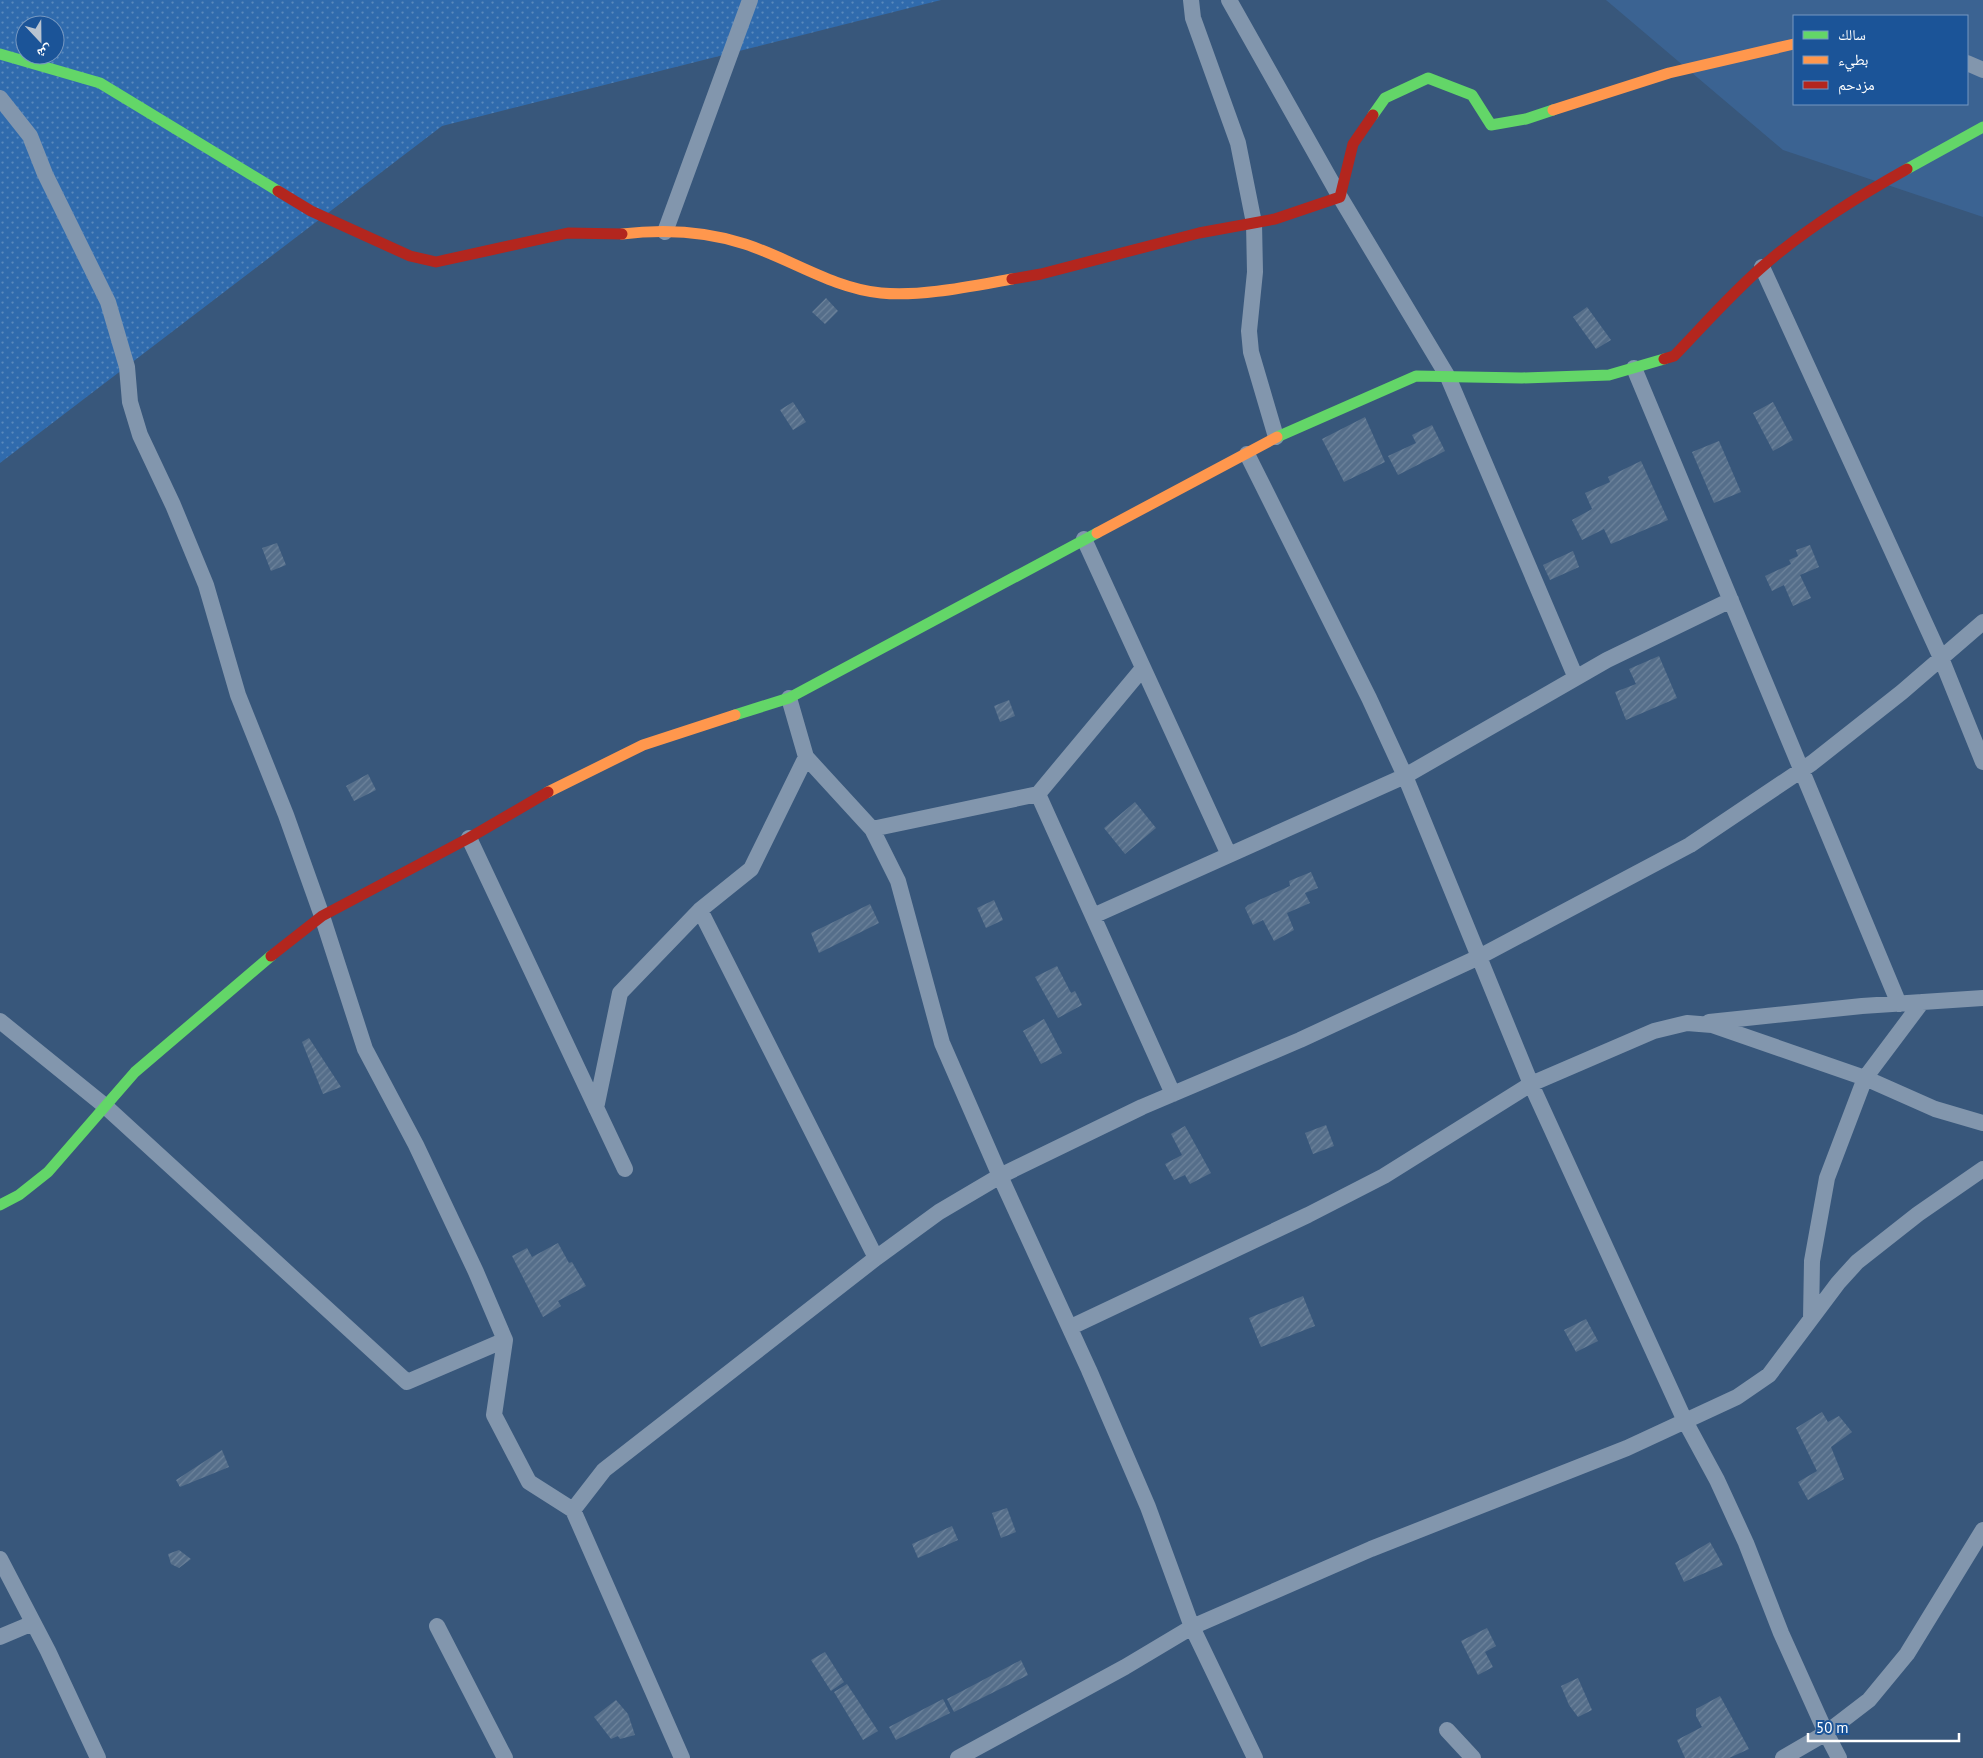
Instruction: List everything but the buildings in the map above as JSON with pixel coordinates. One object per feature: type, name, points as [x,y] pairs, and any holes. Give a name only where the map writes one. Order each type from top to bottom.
[{"type":"street","points":[[665,232],[750,0]]},
{"type":"street","points":[[1191,0],[1193,18],[1238,142],[1254,223],[1254,272],[1249,331],[1266,408],[1276,437]]},
{"type":"street","points":[[1229,0],[1340,197],[1448,377],[1576,678]]},
{"type":"street","points":[[1340,197],[1353,144],[1385,98],[1428,78],[1472,95],[1491,125],[1526,120],[1669,73],[1793,44]]},
{"type":"street","points":[[0,54],[23,59],[100,83],[311,211],[410,256],[436,262],[568,233],[704,233],[746,244],[841,284],[881,293],[940,291],[1041,274],[1199,233],[1275,219],[1340,197]]},
{"type":"street","points":[[1968,62],[1983,70]]},
{"type":"street","points":[[0,98],[30,136],[41,166],[108,302],[126,367],[130,402],[140,436],[206,585],[238,695],[286,815],[322,916],[365,1049],[416,1145],[476,1272],[505,1340],[494,1415],[529,1482],[573,1510],[682,1758]]},
{"type":"street","points":[[0,1205],[19,1195],[48,1172],[135,1072],[250,973],[322,916],[469,838],[532,800],[643,745],[789,698],[1276,437],[1416,376],[1522,378],[1609,375],[1674,356],[1762,267],[1798,238],[1877,186],[1983,127]]},
{"type":"street","points":[[1762,267],[1941,658],[1983,762]]},
{"type":"street","points":[[1634,368],[1899,1004]]},
{"type":"street","points":[[1247,454],[1405,776],[1531,1084],[1685,1421],[1717,1480],[1746,1543],[1781,1633],[1839,1758]]},
{"type":"street","points":[[1084,539],[1229,855]]},
{"type":"street","points":[[1093,916],[1405,776],[1607,660],[1731,600]]},
{"type":"street","points":[[573,1510],[604,1470],[876,1258],[939,1212],[1000,1176],[1173,1094],[1300,1040],[1478,957],[1690,845],[1802,770],[1902,692],[1983,622]]},
{"type":"street","points":[[872,830],[1038,794],[1143,668]]},
{"type":"street","points":[[789,698],[806,757],[872,830],[898,881],[942,1042],[1000,1176],[1071,1327],[1148,1507],[1192,1627],[1254,1758]]},
{"type":"street","points":[[596,1108],[620,993],[700,910],[751,869],[806,757]]},
{"type":"street","points":[[1038,794],[1173,1094]]},
{"type":"street","points":[[469,838],[625,1169]]},
{"type":"street","points":[[700,910],[876,1258]]},
{"type":"street","points":[[1071,1327],[1308,1216],[1384,1176],[1531,1084],[1654,1031],[1687,1023],[1983,998]]},
{"type":"street","points":[[1812,1320],[1812,1261],[1827,1178],[1865,1078],[1922,1002]]},
{"type":"street","points":[[0,1021],[105,1106],[407,1382],[505,1340]]},
{"type":"street","points":[[1702,1022],[1865,1078],[1935,1109],[1983,1123]]},
{"type":"street","points":[[958,1758],[1125,1667],[1192,1627],[1371,1549],[1628,1448],[1737,1397],[1769,1375],[1812,1320],[1838,1282],[1857,1262],[1918,1214],[1983,1169]]},
{"type":"street","points":[[1783,1758],[1826,1733],[1869,1700],[1907,1654],[1983,1530]]},
{"type":"street","points":[[0,1559],[34,1623],[98,1758]]},
{"type":"street","points":[[0,1637],[34,1623]]},
{"type":"street","points":[[437,1626],[504,1758]]},
{"type":"street","points":[[1447,1730],[1473,1758]]},
{"type":"shaded area","points":[[0,0],[941,0],[442,126],[0,463]]},
{"type":"shaded area","points":[[1606,0],[1983,0],[1983,217],[1783,150]]},
{"type":"traffic: fast","points":[[0,54],[100,83],[278,191]]},
{"type":"traffic: fast","points":[[1373,115],[1385,98],[1428,78],[1472,95],[1491,125],[1526,119],[1553,110]]},
{"type":"traffic: fast","points":[[1907,169],[1983,127]]},
{"type":"traffic: fast","points":[[1277,437],[1416,376],[1522,378],[1609,375],[1664,359]]},
{"type":"traffic: fast","points":[[735,715],[789,698],[1097,533]]},
{"type":"traffic: fast","points":[[0,1205],[19,1195],[48,1172],[135,1072],[271,956]]},
{"type":"traffic: slow","points":[[1553,110],[1669,73],[1793,44]]},
{"type":"traffic: slow","points":[[622,234],[684,232],[715,236],[762,250],[846,285],[881,293],[929,292],[1012,279]]},
{"type":"traffic: slow","points":[[1097,533],[1277,437]]},
{"type":"traffic: slow","points":[[548,792],[643,745],[735,715]]},
{"type":"traffic: jam","points":[[1012,279],[1041,274],[1199,233],[1275,219],[1340,197],[1353,144],[1373,115]]},
{"type":"traffic: jam","points":[[1664,359],[1674,356],[1739,288],[1779,253],[1832,214],[1907,169]]},
{"type":"traffic: jam","points":[[278,191],[311,211],[410,256],[436,262],[568,233],[622,234]]},
{"type":"traffic: jam","points":[[271,956],[322,916],[469,838],[548,792]]}]
